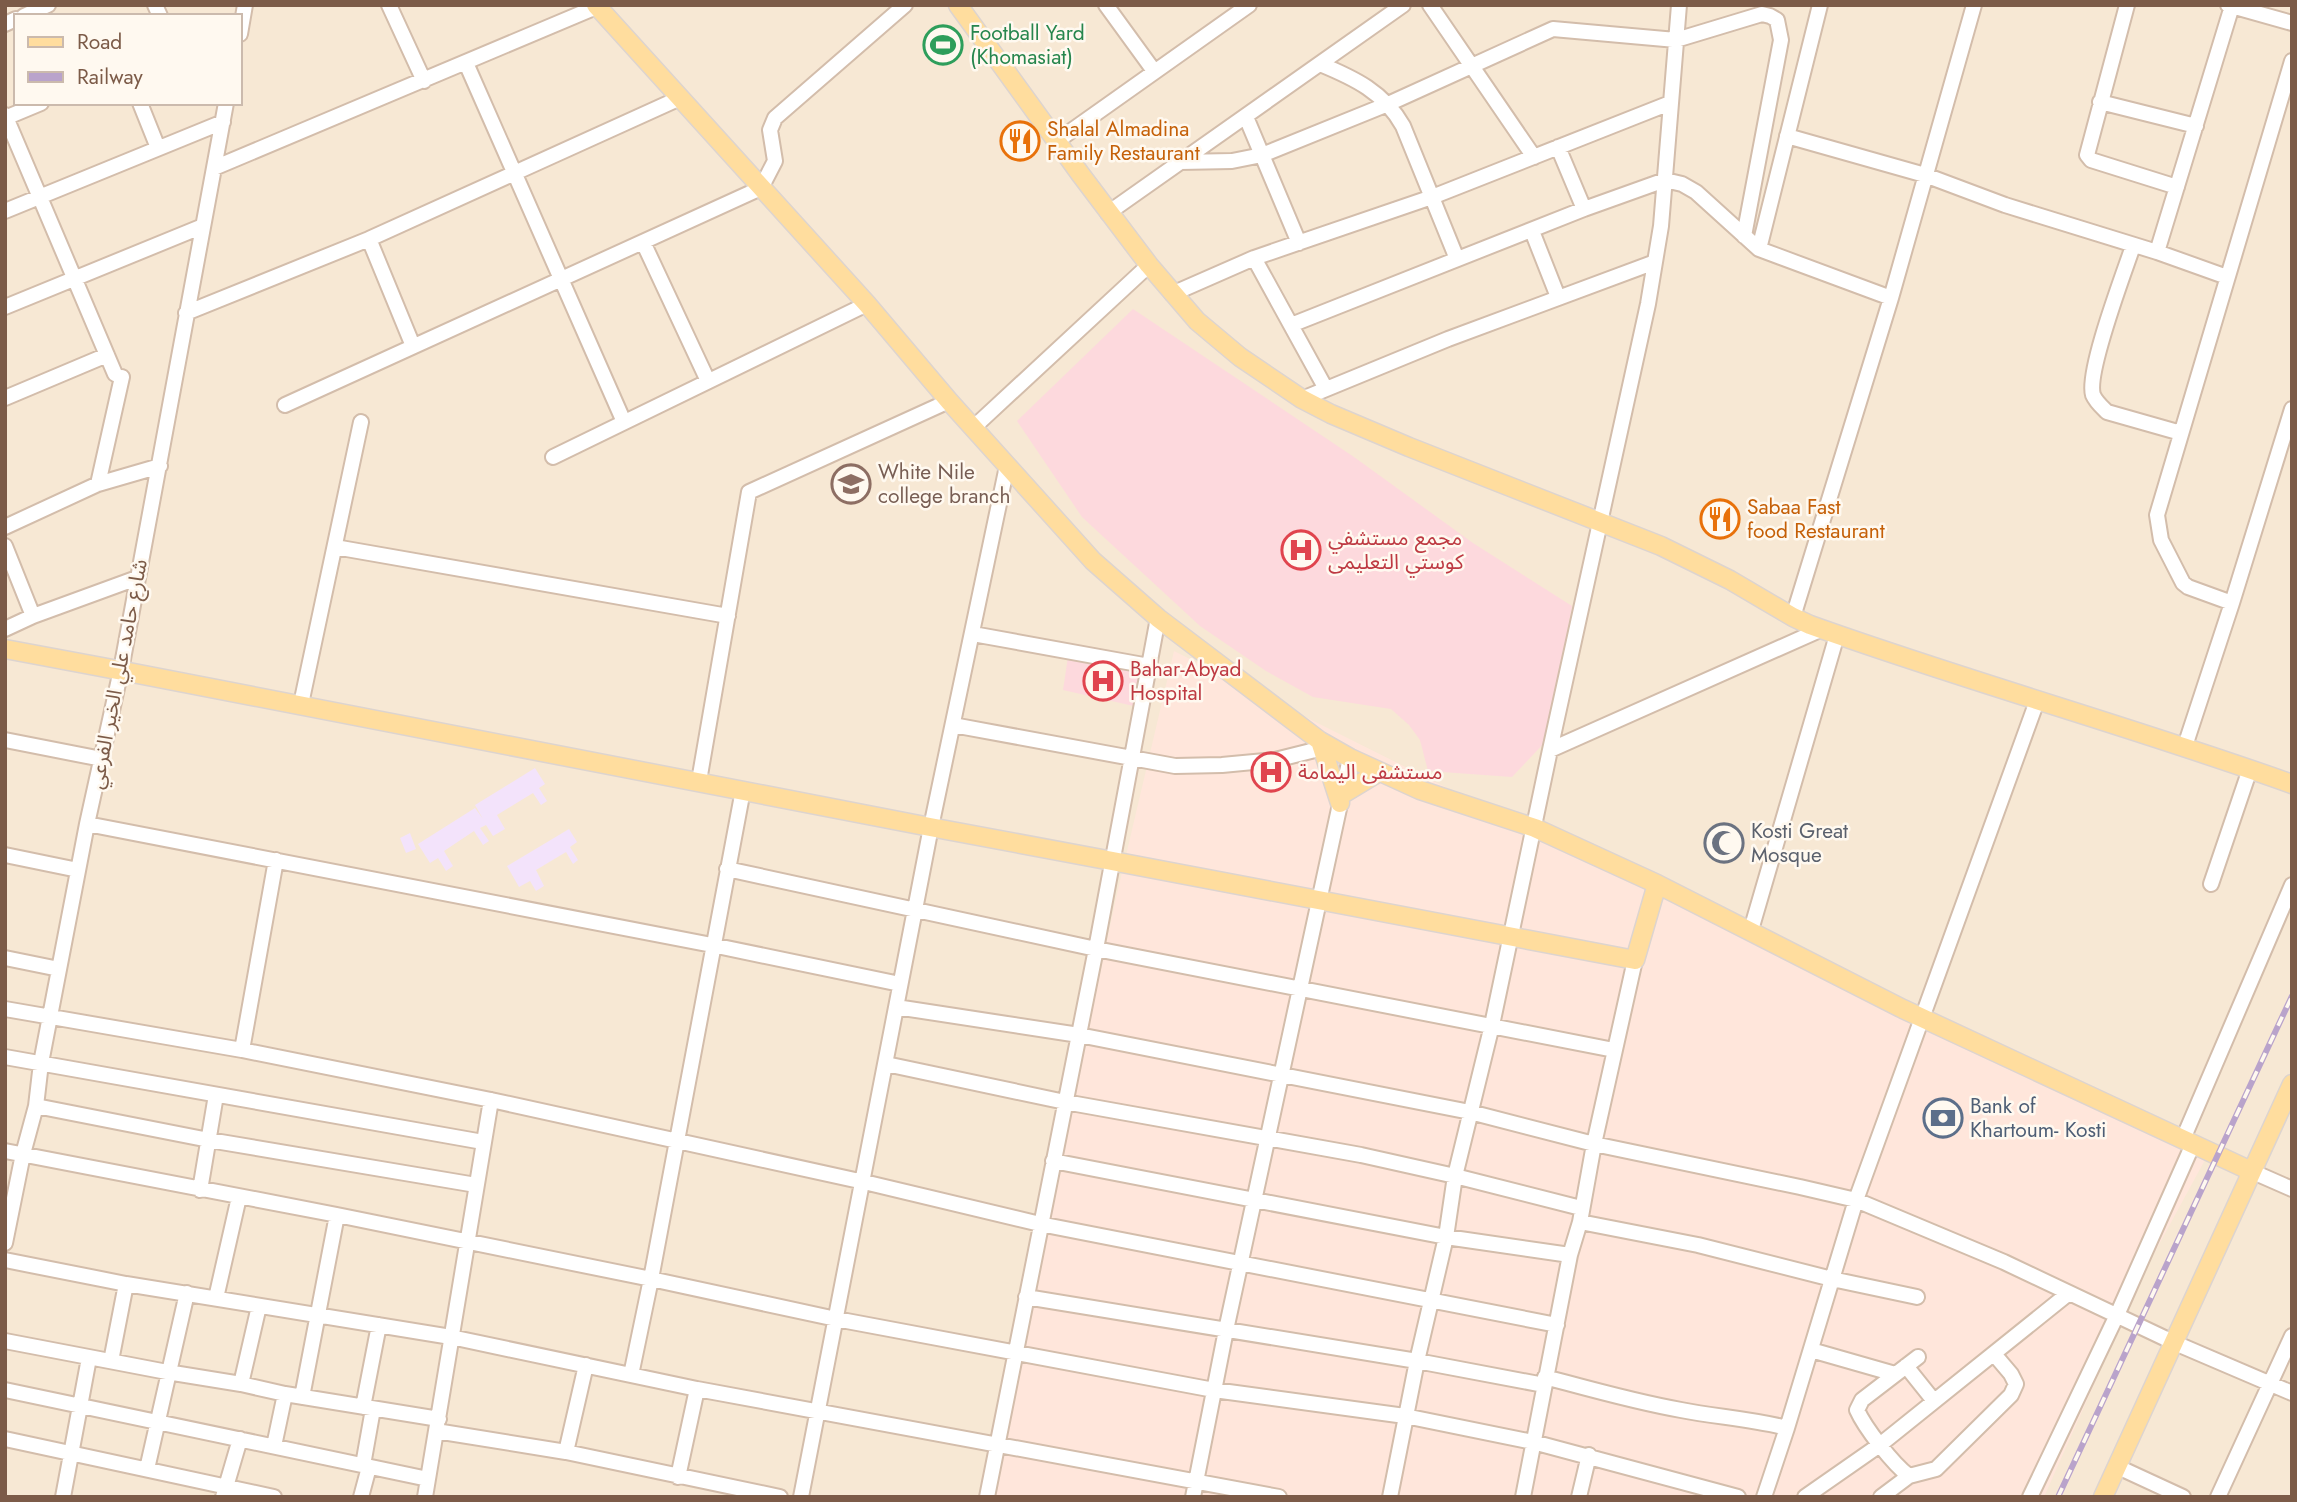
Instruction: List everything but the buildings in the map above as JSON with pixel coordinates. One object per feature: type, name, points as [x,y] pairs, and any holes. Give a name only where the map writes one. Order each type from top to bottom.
[{"type":"main road","points":[[958,5],[1108,213],[1172,294],[1198,321],[1241,357],[1302,399],[1380,435],[1600,520],[1696,562],[1793,617],[1830,632],[2036,701],[2185,746],[2292,784]]},
{"type":"main road","points":[[599,6],[1093,561],[1158,618],[1321,745],[1420,790],[1535,828],[1751,930],[1923,1018],[2251,1171]]},
{"type":"main road","points":[[5,649],[1635,960],[1657,884]]},
{"type":"main road","points":[[1321,745],[1341,799],[1379,772]]},
{"type":"main road","points":[[2104,1497],[2292,1084]]},
{"type":"street","points":[[28,14],[48,5]]},
{"type":"street","points":[[389,5],[424,81]]},
{"type":"street","points":[[285,405],[761,188],[775,161],[770,130],[775,118],[905,5]]},
{"type":"street","points":[[1106,5],[1154,71]]},
{"type":"street","points":[[1057,141],[1249,5]]},
{"type":"street","points":[[1108,213],[1402,5]]},
{"type":"street","points":[[1430,5],[1534,157]]},
{"type":"street","points":[[1390,1497],[1405,1416],[1446,1237],[1455,1176],[1492,1025],[1648,304],[1665,180],[1679,5]]},
{"type":"street","points":[[1759,249],[1821,5]]},
{"type":"street","points":[[1793,617],[1891,298],[1973,5]]},
{"type":"street","points":[[2127,5],[2086,152],[2088,158],[2177,187]]},
{"type":"street","points":[[214,168],[599,6]]},
{"type":"street","points":[[2157,252],[2230,6],[2250,8],[2292,23]]},
{"type":"street","points":[[1180,162],[1232,161],[1262,155],[1388,104],[1553,29],[1675,40],[1762,15],[1770,16],[1777,20],[1781,40],[1744,236]]},
{"type":"street","points":[[2232,603],[2183,583],[2161,540],[2157,515],[2292,61]]},
{"type":"street","points":[[466,63],[624,422]]},
{"type":"street","points":[[1320,64],[1361,82],[1388,104],[1403,126],[1457,259]]},
{"type":"street","points":[[186,313],[369,239],[680,98]]},
{"type":"street","points":[[2100,102],[2196,126]]},
{"type":"street","points":[[1172,294],[1254,258],[1432,197],[1670,103]]},
{"type":"street","points":[[36,105],[6,117],[118,376],[98,484]]},
{"type":"street","points":[[141,105],[158,148]]},
{"type":"street","name":"شارع حامد علي الخير الفرعي","points":[[5,1243],[36,1106],[41,1063],[78,870],[121,670],[226,105]]},
{"type":"street","points":[[1246,117],[1299,243]]},
{"type":"street","points":[[5,211],[223,122]]},
{"type":"street","points":[[1787,136],[1925,175],[2005,205],[2157,252],[2227,277]]},
{"type":"street","points":[[1558,147],[1584,209]]},
{"type":"street","points":[[1292,325],[1584,209],[1665,180],[1682,184],[1696,192],[1759,249],[1891,298]]},
{"type":"street","points":[[5,307],[203,226]]},
{"type":"street","points":[[1532,231],[1558,297]]},
{"type":"street","points":[[369,239],[413,346]]},
{"type":"street","points":[[643,242],[708,381]]},
{"type":"street","points":[[2133,246],[2100,345],[2092,393],[2107,412],[2182,433]]},
{"type":"street","points":[[1254,258],[1326,389]]},
{"type":"street","points":[[1302,399],[1558,297],[1655,262]]},
{"type":"street","points":[[973,428],[1149,265]]},
{"type":"street","points":[[553,457],[867,304]]},
{"type":"street","points":[[5,398],[107,355]]},
{"type":"street","points":[[699,781],[749,492],[949,401]]},
{"type":"street","points":[[2185,746],[2292,409]]},
{"type":"street","points":[[301,704],[361,422]]},
{"type":"street","points":[[5,527],[98,484],[160,466]]},
{"type":"street","points":[[801,1497],[931,827],[1007,466]]},
{"type":"street","points":[[5,546],[33,616]]},
{"type":"street","points":[[335,547],[728,616]]},
{"type":"street","points":[[5,629],[137,578]]},
{"type":"street","points":[[987,1497],[1096,949],[1158,618]]},
{"type":"street","points":[[1550,750],[1830,632]]},
{"type":"street","points":[[1751,930],[1830,632]]},
{"type":"street","points":[[973,634],[1149,666]]},
{"type":"street","points":[[1764,1497],[1856,1200],[2036,701]]},
{"type":"street","points":[[953,725],[1175,766],[1222,765],[1286,758],[1321,745]]},
{"type":"street","points":[[5,740],[102,759]]},
{"type":"street","points":[[1192,1497],[1350,758]]},
{"type":"street","points":[[2211,884],[2250,769]]},
{"type":"street","points":[[631,1375],[743,790]]},
{"type":"street","points":[[87,824],[900,984]]},
{"type":"street","points":[[5,855],[78,870]]},
{"type":"street","points":[[242,1050],[276,860]]},
{"type":"street","points":[[727,869],[1301,991],[1614,1050]]},
{"type":"street","points":[[2030,1497],[2117,1315],[2292,885]]},
{"type":"street","points":[[5,958],[59,969]]},
{"type":"street","points":[[1522,1497],[1570,1255],[1635,960]]},
{"type":"street","points":[[896,1007],[1079,1035],[1470,1112],[1594,1144],[1856,1200],[2004,1262],[2175,1343],[2292,1393]]},
{"type":"street","points":[[5,1009],[242,1050],[491,1100],[864,1182],[1040,1224],[1557,1325]]},
{"type":"street","points":[[5,1057],[483,1142]]},
{"type":"street","points":[[886,1065],[1455,1176],[1580,1215],[1832,1279],[1917,1297]]},
{"type":"street","points":[[200,1190],[216,1095]]},
{"type":"street","points":[[425,1497],[491,1100]]},
{"type":"street","points":[[36,1106],[209,1140],[475,1185]]},
{"type":"street","points":[[5,1151],[337,1215],[836,1320],[1214,1390],[1405,1416],[1589,1455],[1738,1497]]},
{"type":"street","points":[[1053,1161],[1446,1237],[1570,1255]]},
{"type":"street","points":[[2251,1171],[2292,1189]]},
{"type":"street","points":[[216,1298],[239,1197]]},
{"type":"street","points":[[302,1397],[337,1215]]},
{"type":"street","points":[[5,1260],[125,1284],[451,1337],[816,1411],[1279,1497]]},
{"type":"street","points":[[111,1361],[125,1284]]},
{"type":"street","points":[[148,1469],[167,1373],[187,1293]]},
{"type":"street","points":[[1805,1497],[1881,1444],[2069,1293]]},
{"type":"street","points":[[1026,1297],[1545,1381],[1704,1414],[1758,1420],[1787,1428]]},
{"type":"street","points":[[241,1384],[259,1306]]},
{"type":"street","points":[[361,1497],[366,1466],[368,1408],[379,1325]]},
{"type":"street","points":[[2218,1497],[2292,1336]]},
{"type":"street","points":[[5,1341],[368,1408],[737,1492],[780,1497]]},
{"type":"street","points":[[1811,1350],[1907,1366],[1934,1401]]},
{"type":"street","points":[[1881,1497],[1909,1476],[1936,1469],[2011,1395],[2016,1384],[1994,1354]]},
{"type":"street","points":[[63,1497],[89,1358]]},
{"type":"street","points":[[566,1452],[586,1365]]},
{"type":"street","points":[[1907,1366],[1862,1400],[1857,1410],[1895,1464],[1909,1476]]},
{"type":"street","points":[[678,1477],[697,1388]]},
{"type":"street","points":[[5,1390],[158,1420],[428,1479]]},
{"type":"street","points":[[274,1446],[285,1394]]},
{"type":"street","points":[[5,1439],[148,1469],[225,1491],[270,1496]]},
{"type":"street","points":[[225,1491],[240,1440]]},
{"type":"street","points":[[1579,1497],[1589,1455]]},
{"type":"street","points":[[2118,1467],[2183,1497]]},
{"type":"shaded area","points":[[5,5],[2292,5],[2292,1497],[5,1497]]},
{"type":"shaded area","name":"مجمع مستشفي كوستي التعليمى","points":[[1133,309],[1354,457],[1473,543],[1572,606],[1547,740],[1512,777],[1428,771],[1420,740],[1409,725],[1391,709],[1313,697],[1266,671],[1200,626],[1082,517],[1017,421]]},
{"type":"shaded area","points":[[1174,651],[1934,1032],[2206,1158],[2143,1274],[2044,1497],[989,1497],[1116,898]]},
{"type":"shaded area","name":"Bahar-Abyad Hospital","points":[[1068,657],[1144,672],[1138,707],[1063,690]]},
{"type":"shaded area","name":"مستشفى اليمامة","points":[[1284,761],[1286,784],[1263,784],[1256,781],[1257,763]]},
{"type":"shaded area","points":[[535,768],[545,784],[539,788],[547,801],[541,805],[533,793],[497,815],[505,829],[493,836],[486,825],[480,828],[489,841],[483,845],[474,831],[444,851],[453,866],[446,871],[438,858],[430,863],[418,844],[475,808],[483,819],[475,805]]},
{"type":"shaded area","points":[[569,829],[577,842],[570,847],[578,860],[573,864],[566,852],[536,870],[544,886],[536,891],[530,881],[519,887],[507,866]]},
{"type":"shaded area","points":[[410,833],[416,849],[406,853],[400,838]]},
{"type":"railway","points":[[2058,1497],[2292,996]]},
{"type":"place","name":"Football Yard (Khomasiat)","points":[[943,45]]},
{"type":"place","name":"Shalal Almadina Family Restaurant","points":[[1020,141]]},
{"type":"place","name":"White Nile college branch","points":[[851,484]]},
{"type":"place","name":"Sabaa Fast food Restaurant","points":[[1720,519]]},
{"type":"place","name":"مجمع مستشفي كوستي التعليمى","points":[[1301,550]]},
{"type":"place","name":"Bahar-Abyad Hospital","points":[[1103,681]]},
{"type":"place","name":"مستشفى اليمامة","points":[[1271,772]]},
{"type":"place","name":"Kosti Great Mosque","points":[[1724,843]]},
{"type":"place","name":"Bank of Khartoum- Kosti","points":[[1943,1118]]}]
